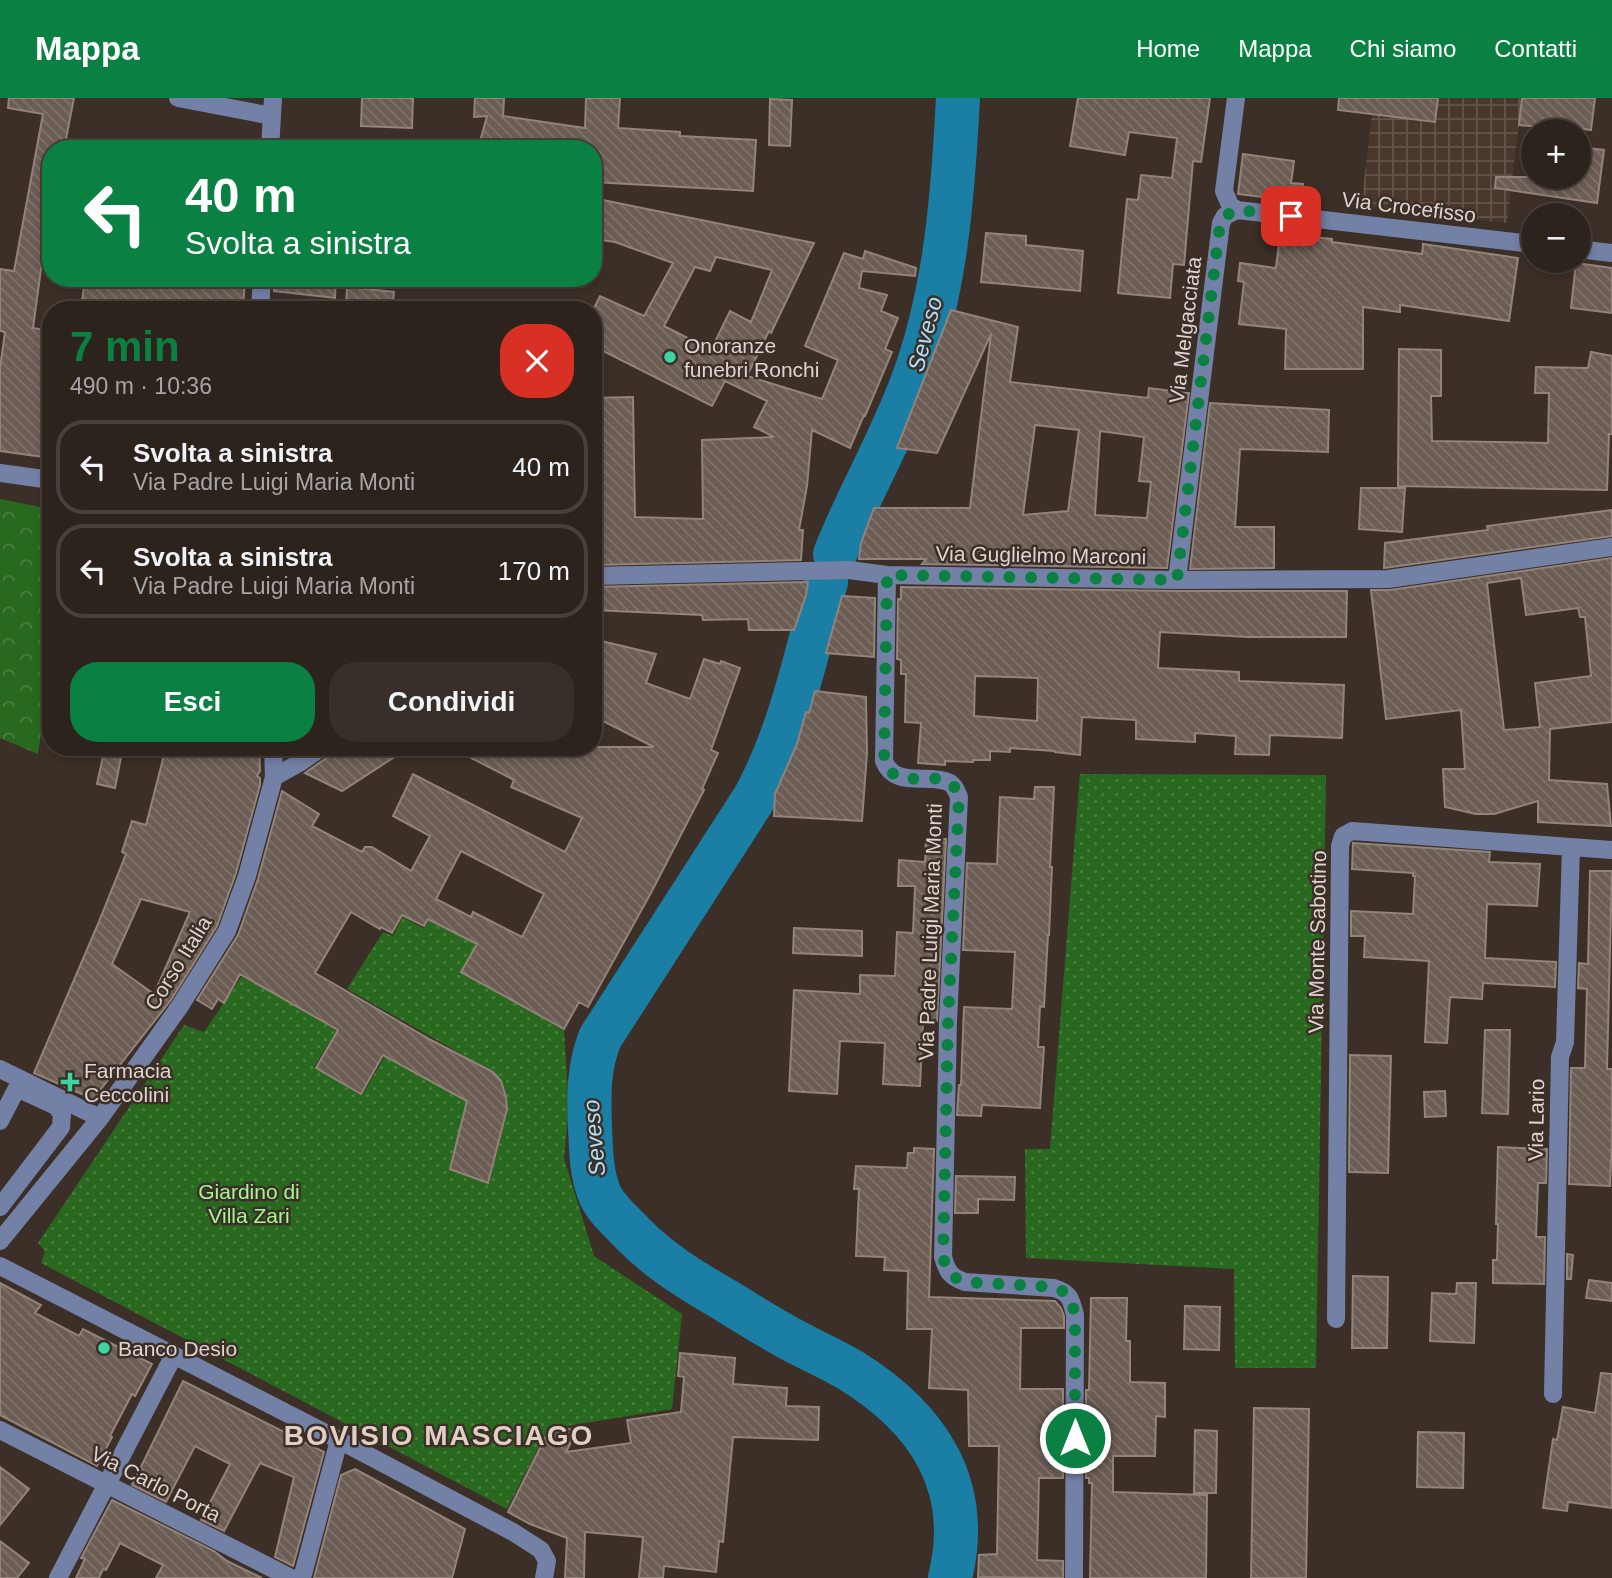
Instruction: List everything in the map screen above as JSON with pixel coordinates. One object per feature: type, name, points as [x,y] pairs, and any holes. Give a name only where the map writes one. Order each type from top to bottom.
[{"type":"street","points":[[178,98],[273,107],[271,140]]},
{"type":"street","points":[[1236,98],[1224,191],[1230,205],[1237,210]]},
{"type":"street","name":"Via Crocefisso","points":[[1237,210],[1521,243]]},
{"type":"street","name":"Via Melgacciata","points":[[1177,580],[1220,223],[1225,216],[1237,210]]},
{"type":"street","points":[[1591,251],[1612,253]]},
{"type":"street","points":[[0,472],[42,479]]},
{"type":"street","name":"Via Guglielmo Marconi","points":[[602,576],[849,570],[887,575],[1177,580],[1388,579],[1612,547]]},
{"type":"street","name":"Via Padre Luigi Maria Monti","points":[[887,575],[884,761],[887,769],[896,776],[949,782],[959,797],[948,1021],[943,1257],[946,1269],[955,1279],[965,1282],[1054,1287],[1065,1292],[1071,1301],[1075,1315],[1074,1578]]},
{"type":"street","name":"Corso Italia","points":[[0,1241],[100,1118],[180,1006],[227,931],[247,876],[274,777],[273,756]]},
{"type":"street","points":[[274,777],[309,756]]},
{"type":"street","name":"Via Monte Sabotino","points":[[1336,1320],[1340,846],[1343,836],[1352,831],[1612,850]]},
{"type":"street","name":"Via Lario","points":[[1553,1394],[1560,1057],[1565,1042],[1571,847]]},
{"type":"street","points":[[0,1069],[100,1118]]},
{"type":"street","points":[[0,1121],[17,1088],[56,1106],[62,1114],[61,1127],[0,1206]]},
{"type":"street","points":[[0,1266],[513,1532],[541,1550],[547,1561],[544,1578]]},
{"type":"street","points":[[58,1578],[174,1355]]},
{"type":"street","name":"Via Carlo Porta","points":[[0,1430],[291,1578]]},
{"type":"street","points":[[302,1578],[339,1440]]},
{"type":"shaded area","points":[[1374,98],[1522,98],[1507,223],[1361,206]]},
{"type":"green space","points":[[0,499],[42,507],[42,728],[38,754],[0,738]]},
{"type":"green space","points":[[1080,774],[1326,775],[1316,1368],[1235,1368],[1234,1269],[1026,1258],[1025,1149],[1050,1149]]},
{"type":"green space","name":"Giardino di Villa Zari","points":[[403,917],[424,929],[429,920],[477,944],[461,973],[564,1030],[569,1108],[564,1158],[594,1256],[682,1314],[672,1409],[548,1429],[507,1509],[41,1263],[45,1251],[38,1243],[184,1025],[204,1032],[242,976],[337,1030],[314,1067],[362,1095],[385,1056],[467,1102],[449,1169],[489,1183],[508,1109],[503,1084],[493,1072],[347,989],[383,932],[393,936]]},
{"type":"building","points":[[9,98],[74,98],[66,140],[42,140],[42,264],[33,328],[42,330],[42,457],[0,451],[0,368],[5,332],[0,331],[0,269],[14,271],[43,114],[8,108]]},
{"type":"building","points":[[362,98],[413,98],[412,128],[361,126]]},
{"type":"building","points":[[475,98],[504,98],[503,116],[585,128],[586,98],[620,98],[618,128],[680,132],[680,136],[756,140],[753,191],[602,183],[602,140],[480,140],[487,116],[474,117]]},
{"type":"building","points":[[1078,98],[1210,98],[1201,162],[1193,161],[1184,265],[1173,264],[1170,298],[1118,293],[1127,199],[1138,200],[1141,175],[1172,178],[1177,138],[1129,132],[1125,155],[1070,146]]},
{"type":"building","points":[[1339,98],[1438,98],[1435,122],[1338,110]]},
{"type":"building","points":[[1522,98],[1595,98],[1591,130],[1591,119],[1521,119],[1519,125]]},
{"type":"building","points":[[770,99],[792,100],[790,146],[769,145]]},
{"type":"building","points":[[1591,148],[1604,150],[1597,203],[1495,188],[1496,177],[1521,177],[1521,189],[1591,189]]},
{"type":"building","points":[[1243,154],[1294,161],[1291,183],[1303,184],[1301,202],[1238,194]]},
{"type":"building","points":[[602,200],[814,243],[747,376],[822,399],[838,360],[805,346],[844,253],[863,259],[865,251],[916,268],[915,276],[862,271],[859,288],[887,295],[881,311],[898,318],[885,349],[892,352],[850,448],[812,430],[807,486],[799,530],[803,530],[801,560],[602,565],[602,398],[633,397],[635,517],[703,519],[702,440],[774,437],[754,427],[767,401],[725,381],[712,406],[602,351],[602,301],[598,301],[600,296],[644,316],[673,263],[615,242],[602,240]],"holes":[[[716,257],[772,270],[751,322],[730,311],[711,350],[664,326],[695,267],[710,271]]]},
{"type":"building","points":[[986,233],[1026,236],[1026,245],[1083,251],[1080,291],[981,282]]},
{"type":"building","points":[[1280,234],[1332,239],[1332,242],[1422,254],[1423,244],[1518,258],[1509,321],[1400,305],[1400,312],[1363,307],[1363,369],[1285,369],[1286,329],[1239,324],[1244,282],[1238,281],[1240,263],[1276,268]]},
{"type":"building","points":[[1591,265],[1612,268],[1612,313],[1571,308],[1575,273],[1591,273]]},
{"type":"building","points":[[84,287],[244,287],[244,301],[82,301]]},
{"type":"building","points":[[274,287],[336,287],[335,298],[274,291]]},
{"type":"building","points":[[347,287],[394,292],[393,301],[346,301]]},
{"type":"building","points":[[951,310],[1018,327],[1010,382],[1148,398],[1149,388],[1189,393],[1167,568],[922,564],[926,559],[859,559],[861,543],[874,508],[970,508],[991,334],[937,453],[897,448]],"holes":[[[1035,425],[1079,430],[1068,511],[1023,515]],[[1100,431],[1144,437],[1139,481],[1151,482],[1147,518],[1095,515]]]},
{"type":"building","points":[[1399,349],[1441,350],[1441,396],[1431,396],[1432,441],[1548,443],[1549,393],[1535,393],[1536,367],[1588,368],[1591,352],[1612,356],[1612,434],[1609,434],[1607,490],[1398,486]]},
{"type":"building","points":[[1210,403],[1329,410],[1328,452],[1240,449],[1235,527],[1274,527],[1274,568],[1190,569]]},
{"type":"building","points":[[1361,488],[1405,488],[1402,532],[1359,529]]},
{"type":"building","points":[[1612,510],[1612,536],[1384,568],[1385,543],[1488,530],[1487,526]]},
{"type":"building","points":[[1612,558],[1612,722],[1550,729],[1549,780],[1607,784],[1611,826],[1538,822],[1538,801],[1494,814],[1476,814],[1445,807],[1443,769],[1465,769],[1461,710],[1386,719],[1371,590],[1390,590]],"holes":[[[1521,578],[1526,615],[1578,608],[1580,617],[1585,617],[1591,676],[1535,683],[1540,727],[1504,730],[1487,583]]]},
{"type":"building","points":[[808,582],[794,630],[749,630],[748,619],[703,620],[702,615],[602,610],[602,587]]},
{"type":"building","points":[[901,587],[1347,591],[1346,637],[1248,637],[1160,632],[1158,668],[1239,672],[1239,681],[1344,685],[1342,738],[1270,735],[1269,755],[1235,754],[1236,736],[1195,733],[1195,742],[1136,739],[1136,720],[1082,717],[1080,755],[1010,748],[1010,752],[990,751],[990,760],[945,761],[945,765],[918,763],[921,723],[905,722],[906,674],[901,674],[901,660],[897,659],[898,599],[901,599]],"holes":[[[975,676],[1038,678],[1037,721],[974,716]]]},
{"type":"building","points":[[842,596],[875,598],[874,657],[826,653]]},
{"type":"building","points":[[602,641],[656,654],[646,683],[690,699],[704,659],[720,664],[721,661],[740,668],[711,750],[718,753],[702,789],[704,790],[588,1007],[579,1002],[564,1029],[461,972],[477,944],[428,919],[424,926],[402,915],[392,933],[351,912],[315,973],[431,1040],[493,1072],[501,1081],[507,1109],[488,1183],[450,1169],[467,1101],[383,1055],[361,1094],[316,1068],[338,1030],[240,974],[224,1003],[218,999],[212,1009],[197,1000],[238,935],[258,879],[282,791],[319,814],[312,826],[362,852],[365,847],[372,847],[411,871],[430,836],[393,816],[413,774],[565,852],[582,818],[511,787],[514,780],[467,756],[602,756],[602,747],[654,747],[602,721]],"holes":[[[461,851],[544,894],[522,937],[473,912],[471,917],[436,899]]]},
{"type":"building","points":[[815,691],[866,697],[867,753],[862,821],[774,816],[775,794],[797,744]]},
{"type":"building","points":[[103,756],[121,756],[115,788],[97,784]]},
{"type":"building","points":[[164,756],[259,756],[260,771],[257,776],[260,778],[260,785],[236,873],[217,926],[171,1000],[93,1099],[34,1073],[126,854],[122,852],[132,821],[146,825]],"holes":[[[141,899],[190,912],[154,994],[112,964]]]},
{"type":"building","points":[[329,756],[396,756],[342,791],[305,773]]},
{"type":"building","points":[[1035,787],[1054,787],[1049,935],[1038,1047],[1044,1047],[1040,1108],[982,1105],[981,1116],[957,1115],[964,1007],[1012,1009],[1015,952],[963,950],[967,863],[997,864],[1000,797],[1034,799]]},
{"type":"building","points":[[926,839],[946,839],[937,1021],[923,1021],[920,1086],[883,1084],[885,1043],[840,1041],[837,1094],[789,1091],[794,990],[860,994],[860,975],[895,976],[897,932],[913,933],[915,886],[898,886],[899,860],[925,862]]},
{"type":"building","points":[[1353,843],[1490,852],[1489,862],[1540,864],[1537,906],[1487,904],[1485,958],[1556,962],[1555,987],[1483,983],[1482,999],[1450,997],[1447,1043],[1425,1042],[1429,961],[1364,957],[1365,936],[1351,936],[1351,911],[1413,914],[1415,876],[1413,873],[1352,869]]},
{"type":"building","points":[[1590,871],[1612,871],[1607,1069],[1612,1069],[1610,1186],[1569,1184],[1571,1068],[1585,1068],[1587,989],[1578,988],[1579,963],[1588,964]]},
{"type":"building","points":[[794,928],[862,931],[862,956],[793,953]]},
{"type":"building","points":[[1485,1030],[1510,1030],[1508,1114],[1482,1113]]},
{"type":"building","points":[[1350,1055],[1391,1056],[1388,1173],[1349,1172]]},
{"type":"building","points":[[1445,1091],[1446,1116],[1425,1117],[1424,1092]]},
{"type":"building","points":[[1498,1147],[1547,1149],[1546,1183],[1538,1183],[1536,1237],[1545,1237],[1544,1284],[1493,1283],[1493,1260],[1497,1260]]},
{"type":"building","points":[[914,1148],[934,1149],[929,1297],[1055,1301],[1064,1316],[1064,1328],[1021,1328],[1020,1389],[1063,1389],[1063,1478],[1039,1478],[1037,1560],[1063,1561],[1063,1578],[978,1577],[979,1555],[997,1554],[999,1446],[969,1446],[968,1390],[929,1388],[932,1329],[907,1329],[908,1271],[884,1270],[885,1257],[856,1256],[859,1189],[854,1189],[856,1166],[907,1168],[908,1153],[914,1153]]},
{"type":"building","points":[[956,1176],[1015,1177],[1014,1200],[978,1199],[978,1213],[955,1213]]},
{"type":"building","points":[[1567,1254],[1573,1255],[1571,1279],[1567,1279]]},
{"type":"building","points":[[1353,1276],[1388,1277],[1387,1348],[1352,1348]]},
{"type":"building","points":[[1589,1280],[1612,1283],[1612,1301],[1586,1298]]},
{"type":"building","points":[[0,1283],[41,1305],[35,1313],[79,1336],[83,1329],[152,1364],[135,1396],[132,1394],[97,1466],[0,1415]]},
{"type":"building","points":[[1457,1283],[1476,1283],[1474,1343],[1430,1341],[1432,1293],[1456,1294]]},
{"type":"building","points":[[1091,1298],[1127,1298],[1126,1341],[1130,1341],[1130,1382],[1165,1383],[1165,1417],[1156,1416],[1155,1456],[1113,1456],[1113,1492],[1207,1495],[1206,1578],[1090,1578],[1092,1483],[1086,1478],[1086,1390],[1089,1390]]},
{"type":"building","points":[[1185,1306],[1220,1307],[1219,1350],[1184,1349]]},
{"type":"building","points":[[680,1353],[735,1358],[733,1384],[787,1388],[786,1406],[819,1407],[818,1440],[733,1437],[723,1542],[719,1541],[716,1572],[664,1566],[663,1578],[639,1578],[643,1537],[585,1532],[584,1578],[565,1578],[567,1538],[530,1524],[508,1512],[548,1432],[578,1428],[566,1452],[631,1443],[627,1420],[681,1412],[684,1377],[678,1376]]},
{"type":"building","points":[[1601,1373],[1612,1374],[1612,1508],[1568,1502],[1567,1511],[1543,1508],[1553,1439],[1557,1440],[1563,1407],[1595,1413]]},
{"type":"building","points":[[183,1381],[324,1452],[293,1566],[275,1557],[294,1477],[260,1463],[224,1531],[201,1520],[230,1464],[195,1446],[166,1502],[132,1485]]},
{"type":"building","points":[[1254,1408],[1309,1409],[1306,1578],[1251,1578]]},
{"type":"building","points":[[1195,1430],[1217,1431],[1216,1493],[1194,1493]]},
{"type":"building","points":[[1418,1432],[1464,1433],[1463,1488],[1417,1487]]},
{"type":"building","points":[[0,1467],[29,1489],[0,1525]]},
{"type":"building","points":[[355,1469],[465,1529],[452,1578],[314,1578],[341,1475]]},
{"type":"building","points":[[112,1500],[262,1578],[156,1578],[163,1565],[120,1543],[99,1578],[76,1578],[85,1559],[81,1558]]},
{"type":"building","points":[[0,1541],[29,1563],[17,1578],[0,1578]]},
{"type":"waterway","name":"Seveso","points":[[835,554],[903,405],[924,349],[946,242],[958,98]]},
{"type":"waterway","name":"Seveso","points":[[826,582],[788,719],[768,771],[755,797],[600,1038],[590,1082],[592,1161],[603,1201],[644,1245],[689,1278],[761,1322],[850,1370],[878,1389],[922,1432],[938,1457],[949,1484],[955,1513],[956,1544],[950,1578]]},
{"type":"place","name":"Onoranze funebri Ronchi","points":[[670,357]]},
{"type":"place","name":"Farmacia Ceccolini","points":[[70,1082]]},
{"type":"place","name":"Banco Desio","points":[[104,1348]]},
{"type":"district","name":"BOVISIO MASCIAGO","points":[[439,1435]]},
{"type":"route","points":[[1075,1438],[1075,1315],[1065,1292],[1054,1287],[965,1282],[955,1279],[946,1269],[943,1257],[948,1021],[959,797],[949,782],[896,776],[887,769],[884,761],[887,575],[1177,580],[1220,223],[1225,216],[1237,210],[1291,216]]}]
